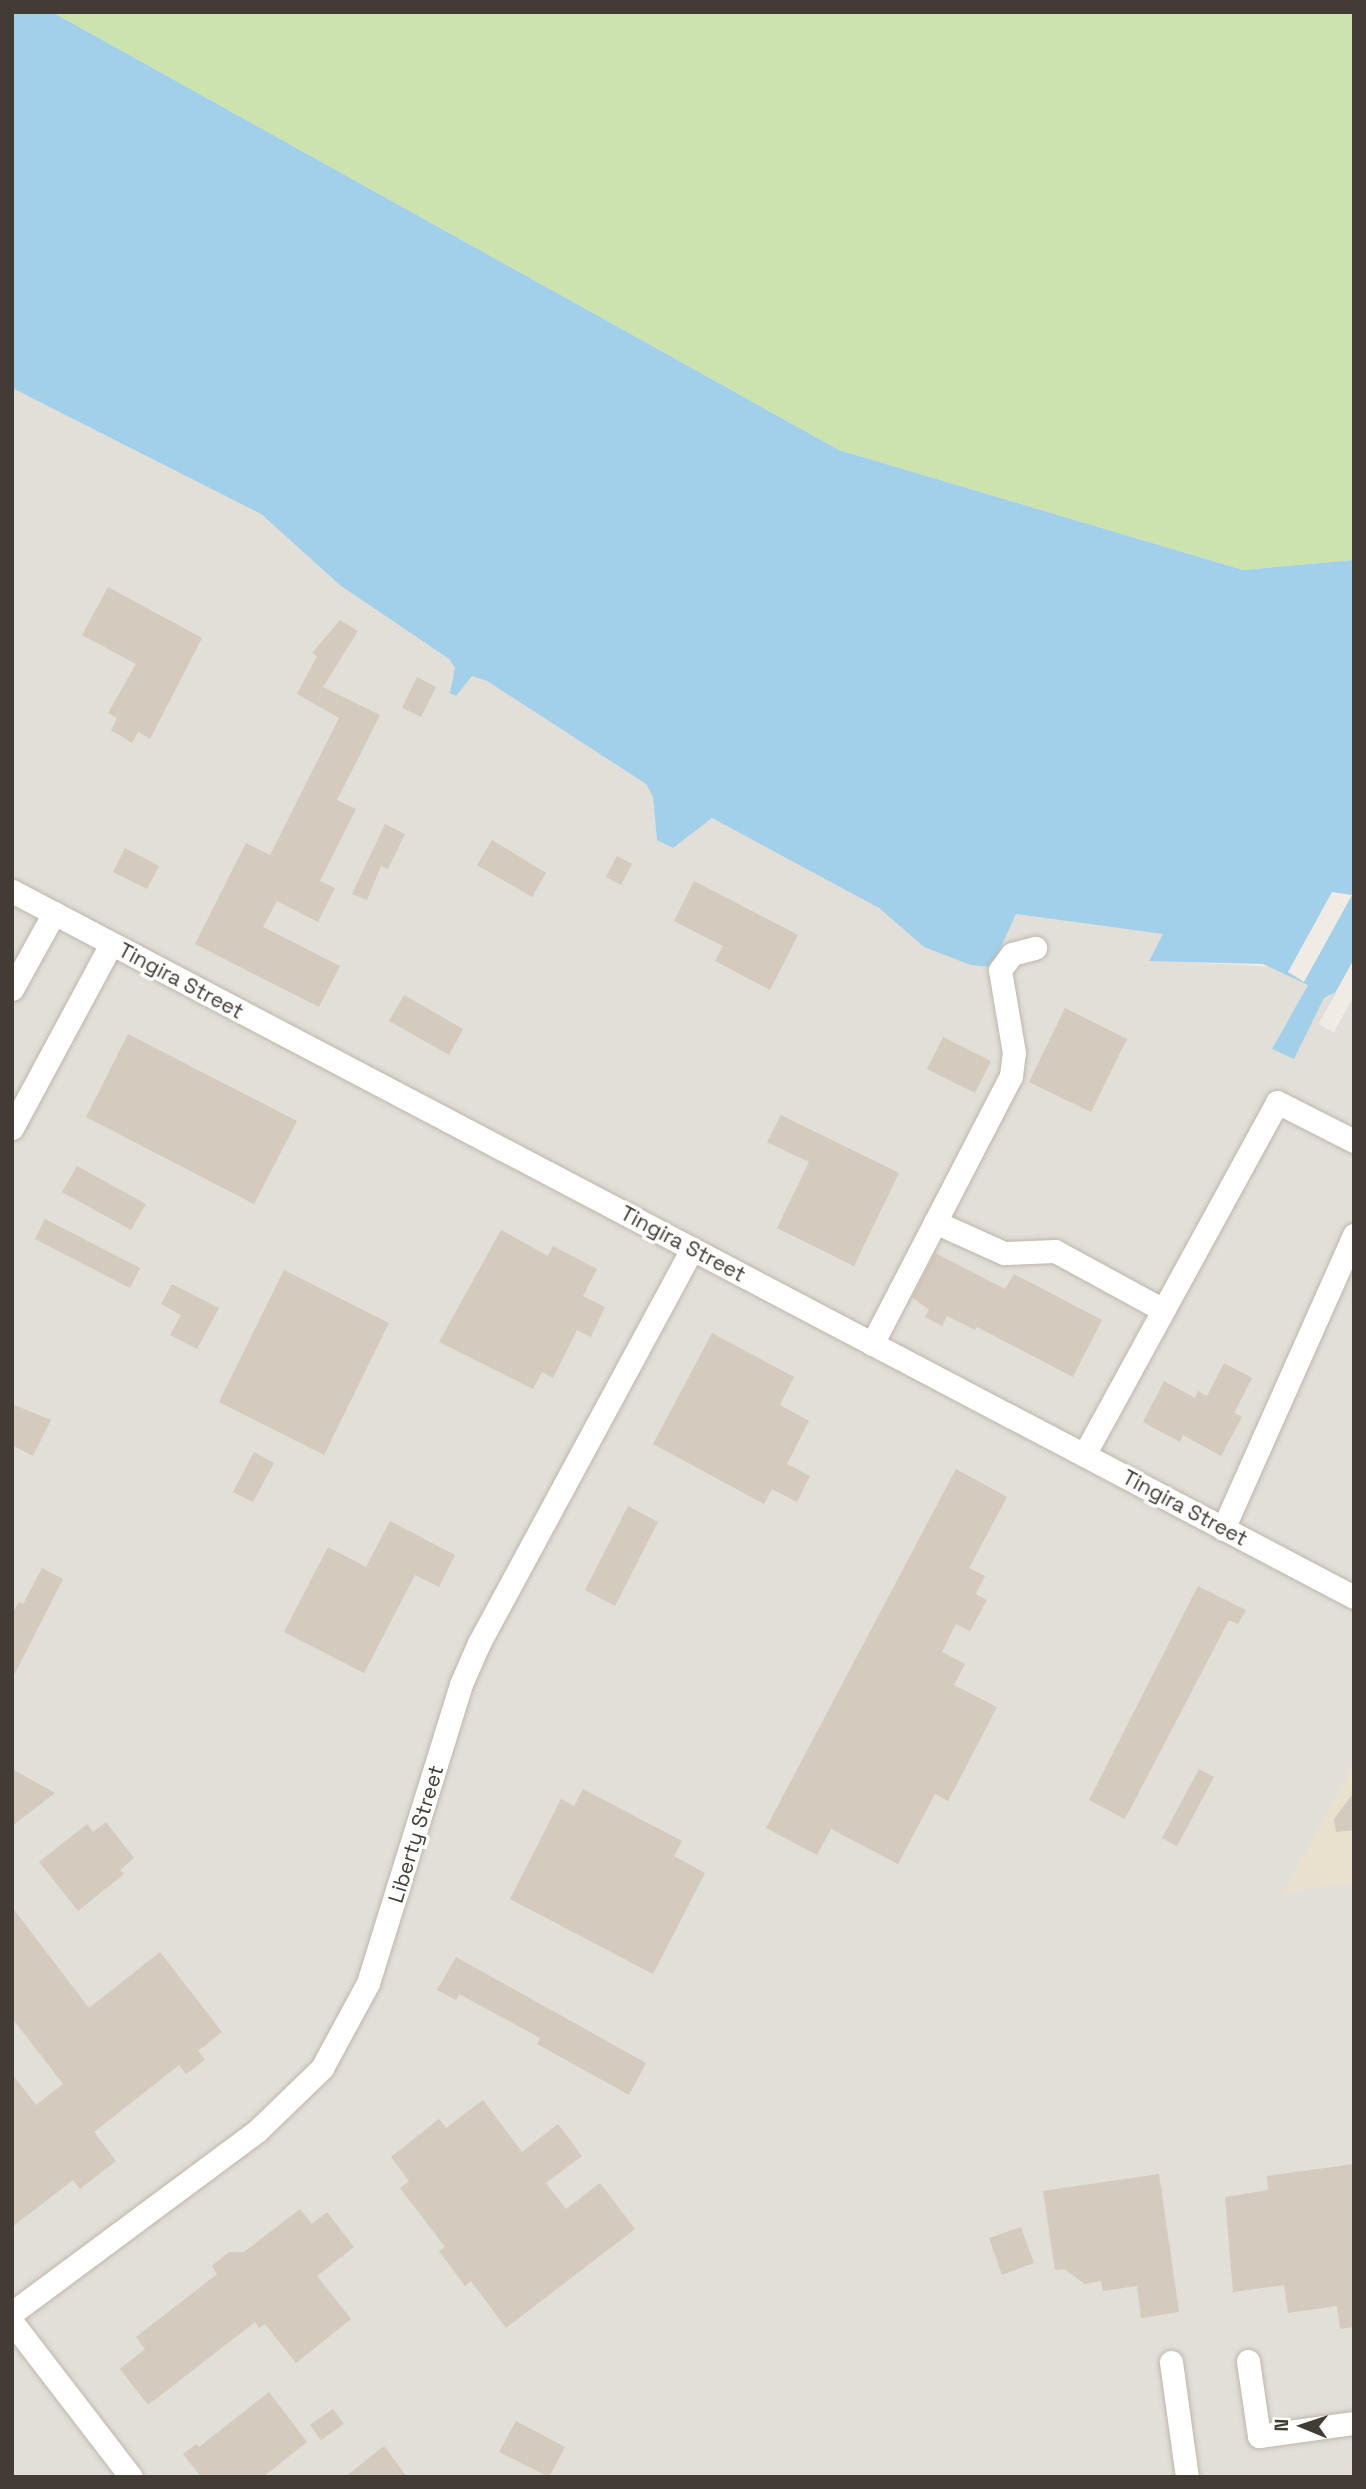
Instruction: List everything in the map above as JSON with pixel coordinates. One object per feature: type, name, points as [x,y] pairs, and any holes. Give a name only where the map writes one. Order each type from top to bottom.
[{"type":"street","name":"Tingira Street","points":[[12,891],[1354,1597]]},
{"type":"street","points":[[12,989],[54,913]]},
{"type":"street","points":[[12,1128],[111,944]]},
{"type":"street","points":[[872,1344],[1011,1076],[1014,1052],[999,970],[1012,954],[1035,948]]},
{"type":"street","points":[[1084,1455],[1277,1102],[1354,1141]]},
{"type":"street","points":[[935,1222],[1004,1253],[1055,1251],[1163,1310]]},
{"type":"street","points":[[1223,1528],[1354,1235]]},
{"type":"street","name":"Liberty Street","points":[[12,2314],[257,2131],[322,2068],[350,2024],[381,1950],[458,1694],[479,1643],[692,1249]]},
{"type":"street","points":[[12,2322],[131,2477]]},
{"type":"street","points":[[1248,2361],[1259,2436],[1354,2423]]},
{"type":"street","points":[[1171,2362],[1188,2477]]},
{"type":"shaded area","points":[[12,388],[261,514],[341,586],[449,659],[455,668],[456,696],[472,676],[487,681],[646,784],[653,797],[657,840],[691,832],[712,818],[879,908],[924,947],[992,967],[1016,914],[1164,934],[1149,960],[1277,967],[1308,985],[1272,1049],[1293,1058],[1324,998],[1336,991],[1333,1033],[1354,996],[1354,2477],[12,2477]]},
{"type":"shaded area","points":[[1354,1764],[1354,1882],[1283,1893]]},
{"type":"green space","points":[[52,12],[1354,12],[1354,560],[1243,570],[839,450]]},
{"type":"water","points":[[12,12],[52,12],[839,450],[1243,570],[1354,560],[1354,996],[1334,1033],[1318,1024],[1335,992],[1324,998],[1294,1059],[1272,1049],[1308,985],[1263,964],[1149,961],[1163,934],[1016,914],[992,967],[971,965],[924,947],[879,908],[712,818],[673,848],[657,840],[653,797],[646,784],[487,681],[472,676],[456,696],[450,693],[455,668],[449,659],[341,586],[261,514],[12,388]]},
{"type":"pier","points":[[1332,892],[1352,895],[1304,982],[1288,972]]},
{"type":"pier","points":[[1354,959],[1354,996],[1334,1033],[1318,1024]]},
{"type":"building","points":[[108,587],[202,638],[150,739],[138,732],[132,743],[111,730],[117,718],[108,713],[136,664],[82,635]]},
{"type":"building","points":[[340,620],[358,631],[323,687],[380,715],[337,800],[356,809],[320,881],[335,888],[318,922],[277,901],[263,927],[340,966],[319,1007],[195,944],[246,843],[270,855],[339,718],[297,694],[317,656],[312,653]]},
{"type":"building","points":[[417,677],[436,687],[421,717],[402,708]]},
{"type":"building","points":[[385,824],[405,834],[388,869],[381,866],[367,900],[352,894]]},
{"type":"building","points":[[492,840],[546,873],[532,897],[477,865]]},
{"type":"building","points":[[125,848],[159,866],[147,889],[113,872]]},
{"type":"building","points":[[617,856],[632,864],[621,885],[606,877]]},
{"type":"building","points":[[694,881],[798,935],[770,990],[715,961],[723,946],[674,921]]},
{"type":"building","points":[[404,995],[463,1029],[449,1055],[389,1021]]},
{"type":"building","points":[[1065,1008],[1127,1039],[1091,1112],[1029,1082]]},
{"type":"building","points":[[128,1034],[297,1121],[254,1204],[86,1117]]},
{"type":"building","points":[[943,1037],[991,1061],[975,1093],[927,1069]]},
{"type":"building","points":[[781,1115],[899,1173],[854,1266],[777,1228],[809,1162],[767,1142]]},
{"type":"building","points":[[77,1166],[146,1204],[131,1230],[62,1192]]},
{"type":"building","points":[[45,1219],[140,1268],[130,1288],[35,1239]]},
{"type":"building","points":[[501,1230],[548,1256],[553,1246],[597,1269],[583,1296],[605,1307],[591,1337],[577,1330],[553,1378],[542,1372],[533,1389],[439,1342]]},
{"type":"building","points":[[935,1253],[1005,1289],[1014,1274],[1102,1320],[1073,1377],[977,1327],[975,1330],[947,1316],[942,1326],[925,1317],[929,1310],[912,1297]]},
{"type":"building","points":[[284,1270],[389,1323],[324,1455],[219,1402]]},
{"type":"building","points":[[172,1284],[219,1308],[197,1349],[170,1335],[181,1315],[161,1304]]},
{"type":"building","points":[[712,1333],[794,1377],[780,1405],[809,1421],[787,1464],[810,1476],[797,1502],[772,1489],[764,1504],[653,1444]]},
{"type":"building","points":[[1224,1363],[1252,1378],[1234,1413],[1242,1417],[1221,1456],[1183,1435],[1180,1442],[1143,1422],[1164,1381],[1195,1398],[1198,1391],[1207,1396]]},
{"type":"building","points":[[12,1404],[51,1420],[33,1456],[12,1445]]},
{"type":"building","points":[[254,1452],[274,1463],[253,1502],[233,1492]]},
{"type":"building","points":[[956,1469],[1007,1497],[969,1568],[985,1576],[976,1594],[987,1600],[970,1631],[956,1624],[942,1652],[965,1664],[954,1685],[997,1707],[948,1801],[935,1794],[898,1864],[831,1829],[817,1855],[766,1828]]},
{"type":"building","points":[[628,1506],[658,1522],[615,1606],[585,1590]]},
{"type":"building","points":[[390,1521],[455,1555],[439,1587],[415,1575],[364,1673],[284,1632],[328,1547],[366,1567]]},
{"type":"building","points":[[42,1568],[63,1579],[12,1679],[12,1614],[19,1602],[23,1604]]},
{"type":"building","points":[[1198,1586],[1246,1610],[1238,1624],[1229,1620],[1125,1819],[1089,1800]]},
{"type":"building","points":[[12,1769],[55,1793],[12,1826]]},
{"type":"building","points":[[1199,1769],[1214,1777],[1177,1846],[1162,1838]]},
{"type":"building","points":[[583,1789],[682,1841],[674,1856],[705,1873],[653,1974],[510,1899],[561,1799],[574,1806]]},
{"type":"building","points":[[1354,1792],[1354,1830],[1336,1832],[1334,1819]]},
{"type":"building","points":[[106,1822],[134,1858],[120,1870],[124,1874],[78,1911],[39,1862],[87,1824],[93,1832]]},
{"type":"building","points":[[12,1907],[89,2008],[160,1952],[222,2032],[198,2051],[205,2060],[186,2074],[179,2065],[94,2132],[116,2161],[80,2189],[73,2180],[12,2227],[12,2074],[36,2105],[63,2084],[12,2018]]},
{"type":"building","points":[[456,1957],[646,2063],[629,2095],[537,2044],[540,2038],[459,1994],[456,2000],[437,1990]]},
{"type":"building","points":[[483,2100],[522,2152],[558,2124],[582,2156],[546,2183],[566,2209],[600,2183],[635,2229],[506,2328],[471,2281],[465,2286],[439,2251],[445,2247],[400,2188],[409,2181],[391,2157],[439,2119],[446,2128]]},
{"type":"building","points":[[1354,2164],[1354,2327],[1340,2329],[1337,2306],[1288,2313],[1284,2285],[1233,2292],[1225,2197],[1268,2190],[1267,2176]]},
{"type":"building","points":[[1159,2174],[1179,2312],[1141,2318],[1137,2286],[1103,2291],[1101,2281],[1085,2284],[1064,2269],[1055,2270],[1043,2191]]},
{"type":"building","points":[[300,2209],[312,2224],[327,2212],[354,2247],[317,2276],[351,2319],[296,2363],[265,2324],[259,2328],[255,2322],[148,2405],[120,2369],[145,2349],[136,2337],[217,2274],[212,2266],[229,2252],[244,2252]]},
{"type":"building","points":[[1021,2227],[1034,2263],[1002,2275],[989,2238]]},
{"type":"building","points":[[269,2392],[307,2442],[263,2477],[201,2477],[183,2454],[196,2444],[199,2447]]},
{"type":"building","points":[[333,2409],[344,2424],[321,2440],[310,2425]]},
{"type":"building","points":[[516,2421],[565,2447],[549,2477],[499,2452]]},
{"type":"building","points":[[384,2446],[407,2477],[345,2477]]}]
